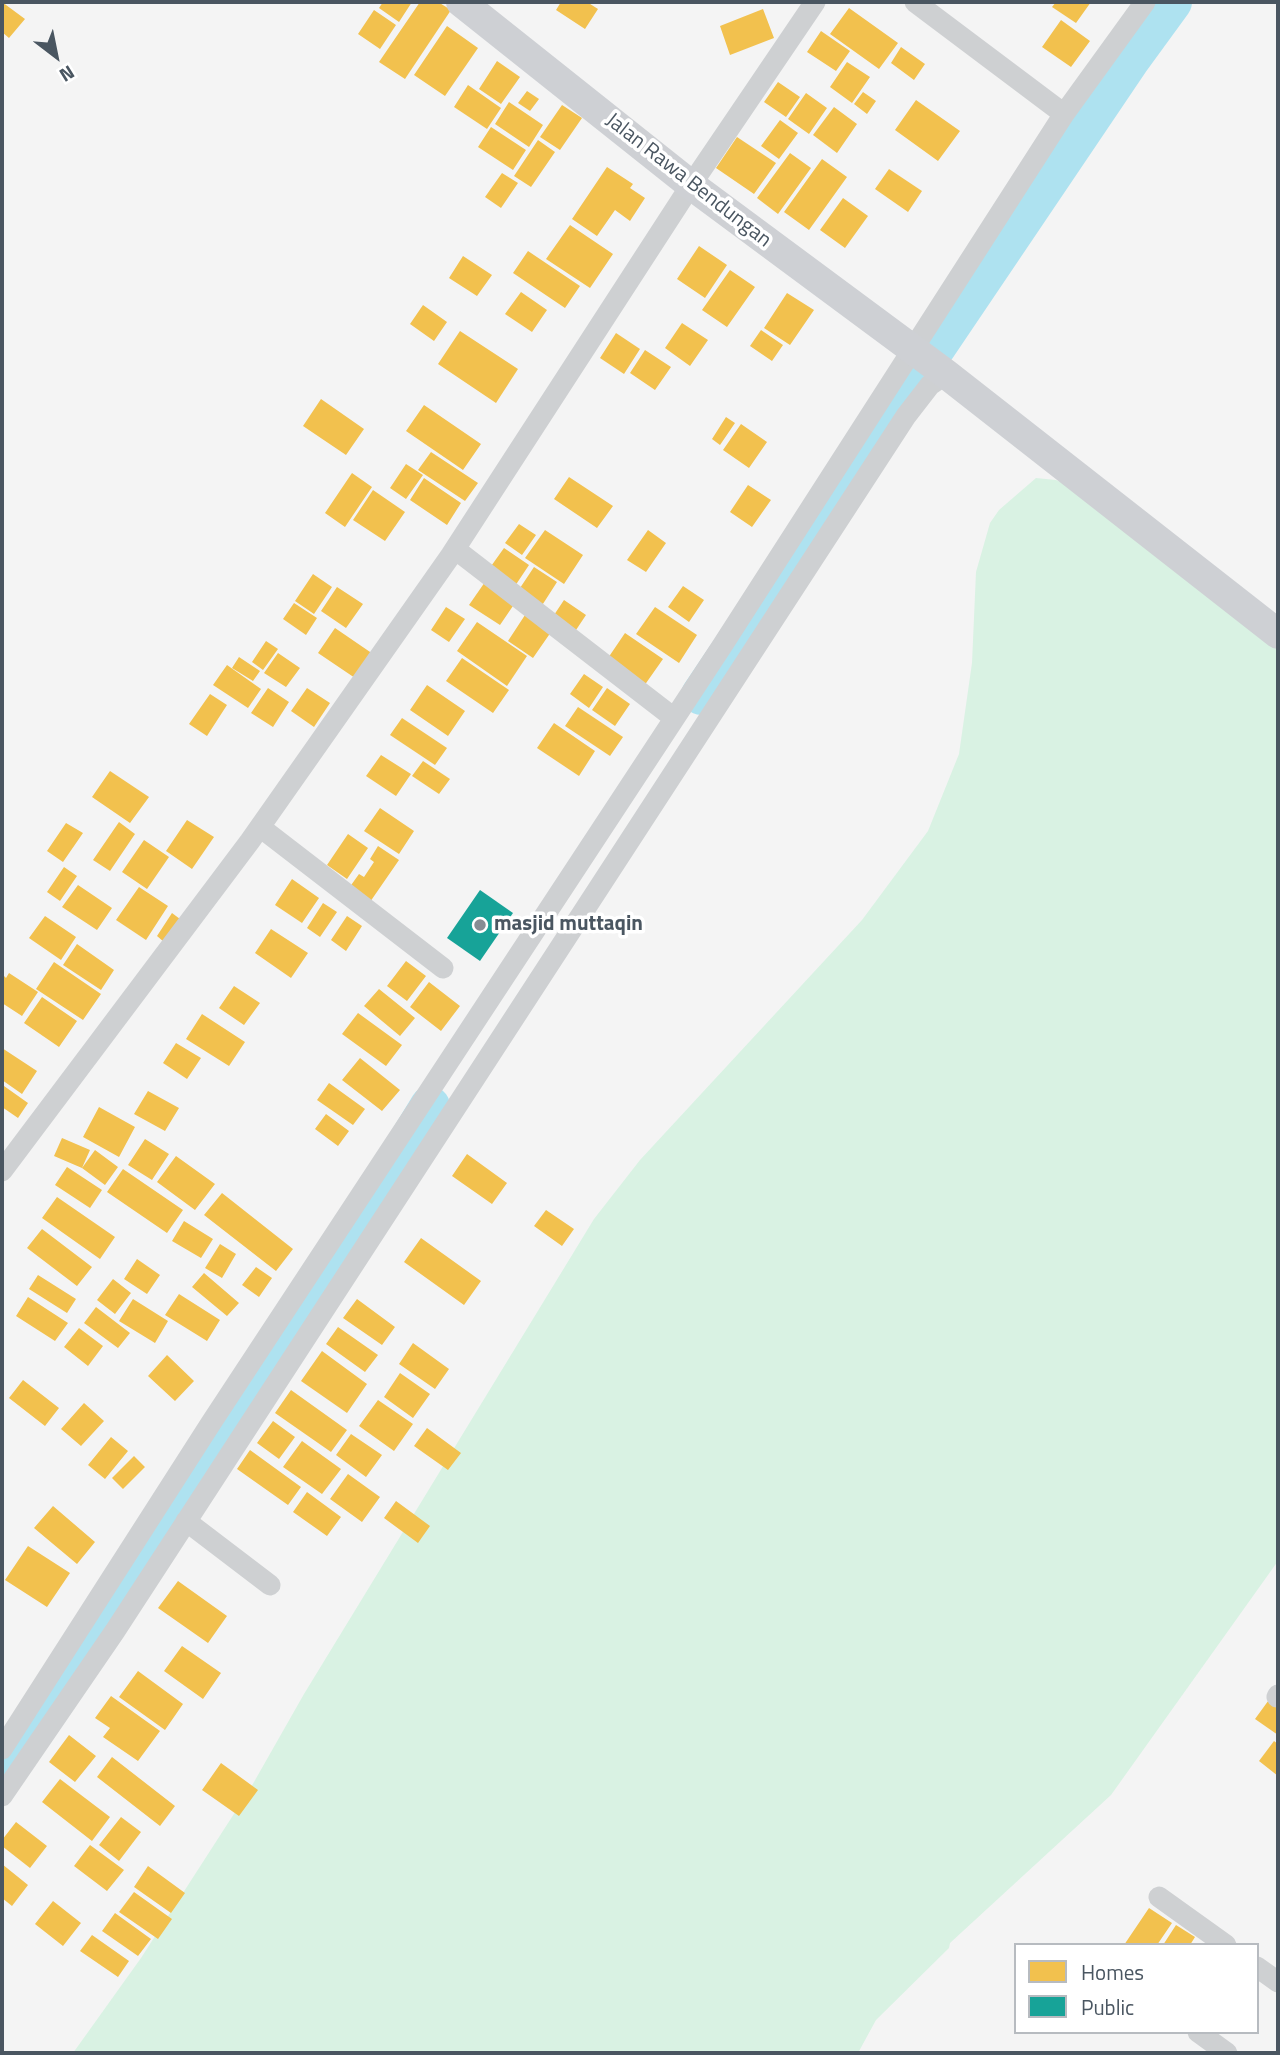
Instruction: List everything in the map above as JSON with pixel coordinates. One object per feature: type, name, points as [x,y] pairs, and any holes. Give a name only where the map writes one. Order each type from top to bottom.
[{"type":"street","name":"Jalan Rawa Bendungan","points":[[461,2],[691,185],[929,361],[1278,635]]},
{"type":"street","points":[[2,1171],[260,827],[455,549],[691,185],[815,2]]},
{"type":"street","points":[[915,2],[1064,114]]},
{"type":"street","points":[[2,1749],[211,1423],[674,718],[929,361],[1064,114],[1145,2]]},
{"type":"street","points":[[2,1796],[186,1521],[906,416],[930,385],[929,361]]},
{"type":"street","points":[[455,549],[674,718]]},
{"type":"street","points":[[260,827],[443,968]]},
{"type":"street","points":[[186,1521],[271,1585]]},
{"type":"street","points":[[1158,1897],[1223,1943]]},
{"type":"street","points":[[1259,1968],[1278,1982]]},
{"type":"street","points":[[1201,2034],[1227,2053]]},
{"type":"green space","points":[[1036,478],[1056,480],[1072,487],[1278,649],[1278,1561],[1111,1795],[950,1943],[949,1948],[876,2020],[858,2053],[73,2053],[141,1958],[250,1789],[304,1694],[594,1219],[640,1160],[862,920],[928,831],[959,754],[972,663],[976,572],[990,523],[999,510]]},
{"type":"building: Homes","points":[[2,2],[25,19],[9,38],[2,32]]},
{"type":"building: Homes","points":[[383,2],[412,2],[399,22],[379,8]]},
{"type":"building: Homes","points":[[420,2],[438,2],[451,10],[405,79],[379,62]]},
{"type":"building: Homes","points":[[561,2],[587,2],[598,9],[585,29],[556,10]]},
{"type":"building: Homes","points":[[1056,2],[1091,2],[1076,23],[1052,7]]},
{"type":"building: Homes","points":[[849,8],[898,43],[879,69],[830,34]]},
{"type":"building: Homes","points":[[763,9],[774,38],[730,55],[720,26]]},
{"type":"building: Homes","points":[[374,10],[396,25],[380,49],[358,34]]},
{"type":"building: Homes","points":[[1061,20],[1090,41],[1071,67],[1042,47]]},
{"type":"building: Homes","points":[[447,26],[478,48],[445,96],[414,75]]},
{"type":"building: Homes","points":[[821,31],[850,51],[836,71],[807,52]]},
{"type":"building: Homes","points":[[901,47],[925,64],[914,80],[891,63]]},
{"type":"building: Homes","points":[[497,61],[520,77],[501,104],[479,89]]},
{"type":"building: Homes","points":[[847,62],[870,77],[852,103],[830,87]]},
{"type":"building: Homes","points":[[778,82],[800,97],[786,117],[764,102]]},
{"type":"building: Homes","points":[[468,85],[501,108],[487,129],[454,107]]},
{"type":"building: Homes","points":[[527,91],[539,99],[530,111],[518,103]]},
{"type":"building: Homes","points":[[863,92],[876,101],[867,114],[854,104]]},
{"type":"building: Homes","points":[[806,93],[827,108],[809,134],[788,119]]},
{"type":"building: Homes","points":[[916,100],[960,131],[938,161],[895,130]]},
{"type":"building: Homes","points":[[509,102],[543,125],[529,147],[495,124]]},
{"type":"building: Homes","points":[[562,105],[582,118],[560,150],[540,137]]},
{"type":"building: Homes","points":[[834,107],[857,124],[837,153],[813,135]]},
{"type":"building: Homes","points":[[780,120],[798,133],[779,159],[761,146]]},
{"type":"building: Homes","points":[[491,127],[526,150],[513,170],[478,147]]},
{"type":"building: Homes","points":[[737,137],[776,163],[754,194],[716,168]]},
{"type":"building: Homes","points":[[538,140],[555,152],[531,187],[514,176]]},
{"type":"building: Homes","points":[[790,153],[811,168],[778,214],[757,198]]},
{"type":"building: Homes","points":[[822,159],[847,177],[809,230],[784,212]]},
{"type":"building: Homes","points":[[607,167],[633,184],[630,188],[645,198],[630,221],[615,210],[597,236],[572,219]]},
{"type":"building: Homes","points":[[889,169],[922,191],[908,212],[875,189]]},
{"type":"building: Homes","points":[[502,173],[518,183],[501,208],[485,197]]},
{"type":"building: Homes","points":[[843,198],[868,216],[845,248],[820,230]]},
{"type":"building: Homes","points":[[570,225],[613,254],[590,288],[546,259]]},
{"type":"building: Homes","points":[[699,246],[727,265],[705,298],[677,279]]},
{"type":"building: Homes","points":[[528,251],[580,286],[565,308],[513,273]]},
{"type":"building: Homes","points":[[463,256],[492,275],[477,296],[449,278]]},
{"type":"building: Homes","points":[[730,270],[755,287],[727,327],[702,310]]},
{"type":"building: Homes","points":[[521,292],[547,310],[532,332],[505,314]]},
{"type":"building: Homes","points":[[787,293],[814,310],[790,345],[764,328]]},
{"type":"building: Homes","points":[[423,305],[447,322],[434,341],[410,324]]},
{"type":"building: Homes","points":[[682,323],[708,340],[690,366],[665,348]]},
{"type":"building: Homes","points":[[761,330],[783,345],[772,361],[750,346]]},
{"type":"building: Homes","points":[[460,331],[518,369],[496,403],[438,364]]},
{"type":"building: Homes","points":[[616,333],[640,349],[624,374],[600,358]]},
{"type":"building: Homes","points":[[645,350],[671,367],[655,390],[630,373]]},
{"type":"building: Homes","points":[[321,399],[364,429],[346,455],[303,426]]},
{"type":"building: Homes","points":[[424,405],[481,444],[463,470],[406,431]]},
{"type":"building: Homes","points":[[726,417],[735,423],[720,445],[712,439]]},
{"type":"building: Homes","points":[[741,424],[767,442],[749,468],[723,450]]},
{"type":"building: Homes","points":[[431,452],[478,483],[465,501],[418,470]]},
{"type":"building: Homes","points":[[406,464],[423,475],[406,499],[390,488]]},
{"type":"building: Homes","points":[[352,473],[372,487],[345,527],[325,513]]},
{"type":"building: Homes","points":[[569,477],[613,506],[597,528],[554,499]]},
{"type":"building: Homes","points":[[424,478],[461,503],[447,525],[410,500]]},
{"type":"building: Homes","points":[[748,485],[771,500],[752,527],[730,512]]},
{"type":"building: Homes","points":[[373,490],[405,512],[385,541],[353,520]]},
{"type":"building: Homes","points":[[519,524],[536,535],[522,555],[505,543]]},
{"type":"building: Homes","points":[[545,530],[583,555],[564,584],[525,558]]},
{"type":"building: Homes","points":[[648,530],[666,543],[646,572],[627,560]]},
{"type":"building: Homes","points":[[504,548],[529,565],[515,586],[489,569]]},
{"type":"building: Homes","points":[[534,567],[557,582],[541,607],[518,591]]},
{"type":"building: Homes","points":[[313,574],[332,587],[314,614],[295,601]]},
{"type":"building: Homes","points":[[485,582],[515,603],[500,625],[469,605]]},
{"type":"building: Homes","points":[[683,586],[704,600],[689,622],[668,607]]},
{"type":"building: Homes","points":[[337,587],[363,604],[346,628],[321,611]]},
{"type":"building: Homes","points":[[564,600],[586,615],[574,633],[552,618]]},
{"type":"building: Homes","points":[[294,603],[317,618],[306,635],[283,619]]},
{"type":"building: Homes","points":[[446,607],[465,619],[449,642],[431,630]]},
{"type":"building: Homes","points":[[655,607],[697,635],[679,663],[636,634]]},
{"type":"building: Homes","points":[[525,615],[551,632],[533,658],[508,641]]},
{"type":"building: Homes","points":[[477,622],[527,656],[507,686],[457,651]]},
{"type":"building: Homes","points":[[335,628],[373,654],[355,678],[318,653]]},
{"type":"building: Homes","points":[[625,633],[663,659],[644,686],[606,661]]},
{"type":"building: Homes","points":[[266,641],[278,649],[263,670],[252,662]]},
{"type":"building: Homes","points":[[278,653],[300,668],[286,687],[264,673]]},
{"type":"building: Homes","points":[[239,657],[260,671],[253,681],[232,668]]},
{"type":"building: Homes","points":[[462,658],[509,690],[493,713],[446,681]]},
{"type":"building: Homes","points":[[227,665],[261,689],[248,708],[213,685]]},
{"type":"building: Homes","points":[[584,674],[603,687],[589,708],[570,694]]},
{"type":"building: Homes","points":[[427,685],[465,711],[448,736],[410,710]]},
{"type":"building: Homes","points":[[268,688],[289,702],[273,727],[251,713]]},
{"type":"building: Homes","points":[[307,688],[330,703],[314,727],[291,711]]},
{"type":"building: Homes","points":[[607,688],[630,704],[615,726],[592,710]]},
{"type":"building: Homes","points":[[210,694],[227,705],[207,736],[189,724]]},
{"type":"building: Homes","points":[[578,707],[623,737],[610,756],[565,726]]},
{"type":"building: Homes","points":[[402,718],[447,748],[435,765],[390,735]]},
{"type":"building: Homes","points":[[554,723],[595,751],[579,776],[537,748]]},
{"type":"building: Homes","points":[[381,755],[411,774],[396,796],[366,776]]},
{"type":"building: Homes","points":[[423,761],[450,779],[439,794],[412,776]]},
{"type":"building: Homes","points":[[110,771],[149,797],[130,823],[92,797]]},
{"type":"building: Homes","points":[[380,808],[414,831],[399,854],[364,831]]},
{"type":"building: Homes","points":[[187,820],[214,837],[192,869],[166,851]]},
{"type":"building: Homes","points":[[119,822],[135,834],[110,871],[93,860]]},
{"type":"building: Homes","points":[[66,823],[83,833],[63,862],[47,851]]},
{"type":"building: Homes","points":[[348,834],[368,848],[347,879],[327,865]]},
{"type":"building: Homes","points":[[144,840],[169,857],[147,889],[122,872]]},
{"type":"building: Homes","points":[[378,846],[399,860],[370,902],[349,888],[359,874],[364,877],[374,862],[370,859]]},
{"type":"building: Homes","points":[[64,867],[77,876],[60,901],[47,892]]},
{"type":"building: Homes","points":[[292,879],[319,898],[302,923],[275,905]]},
{"type":"building: Homes","points":[[78,885],[112,908],[97,930],[62,907]]},
{"type":"building: Homes","points":[[139,887],[168,906],[146,940],[116,920]]},
{"type":"building: Homes","points":[[323,903],[337,912],[320,937],[307,928]]},
{"type":"building: Homes","points":[[172,913],[180,919],[164,942],[157,936]]},
{"type":"building: Homes","points":[[45,916],[76,937],[61,960],[29,938]]},
{"type":"building: Homes","points":[[347,916],[362,926],[346,951],[331,940]]},
{"type":"building: Homes","points":[[271,929],[308,953],[291,978],[255,953]]},
{"type":"building: Homes","points":[[77,944],[114,970],[101,990],[63,965]]},
{"type":"building: Homes","points":[[406,961],[426,976],[407,1001],[387,986]]},
{"type":"building: Homes","points":[[54,962],[101,994],[83,1020],[36,989]]},
{"type":"building: Homes","points":[[9,973],[38,992],[22,1016],[2,1003],[2,974],[6,978]]},
{"type":"building: Homes","points":[[429,982],[460,1006],[441,1031],[410,1007]]},
{"type":"building: Homes","points":[[234,986],[260,1003],[244,1025],[219,1008]]},
{"type":"building: Homes","points":[[379,989],[415,1018],[400,1036],[364,1006]]},
{"type":"building: Homes","points":[[42,997],[77,1021],[59,1047],[24,1023]]},
{"type":"building: Homes","points":[[358,1013],[402,1045],[386,1066],[342,1034]]},
{"type":"building: Homes","points":[[202,1014],[245,1042],[229,1066],[186,1039]]},
{"type":"building: Homes","points":[[176,1043],[201,1058],[187,1079],[163,1063]]},
{"type":"building: Homes","points":[[2,1048],[37,1071],[22,1094],[2,1080]]},
{"type":"building: Homes","points":[[360,1058],[400,1090],[382,1111],[342,1080]]},
{"type":"building: Homes","points":[[329,1083],[365,1109],[353,1125],[317,1100]]},
{"type":"building: Homes","points":[[4,1086],[28,1103],[18,1118],[2,1107]]},
{"type":"building: Homes","points":[[148,1091],[179,1108],[165,1131],[134,1114]]},
{"type":"building: Homes","points":[[99,1107],[135,1127],[119,1157],[83,1137]]},
{"type":"building: Homes","points":[[326,1114],[349,1131],[338,1146],[315,1129]]},
{"type":"building: Homes","points":[[62,1138],[90,1150],[82,1168],[54,1156]]},
{"type":"building: Homes","points":[[145,1139],[169,1154],[152,1180],[128,1165]]},
{"type":"building: Homes","points":[[95,1150],[118,1167],[105,1185],[82,1168]]},
{"type":"building: Homes","points":[[467,1154],[507,1183],[492,1204],[452,1176]]},
{"type":"building: Homes","points":[[176,1156],[215,1184],[195,1210],[157,1182]]},
{"type":"building: Homes","points":[[67,1167],[102,1190],[90,1208],[55,1185]]},
{"type":"building: Homes","points":[[123,1169],[183,1210],[167,1233],[107,1192]]},
{"type":"building: Homes","points":[[222,1193],[293,1249],[276,1271],[204,1215]]},
{"type":"building: Homes","points":[[57,1197],[115,1237],[100,1259],[42,1218]]},
{"type":"building: Homes","points":[[546,1210],[574,1229],[562,1246],[534,1226]]},
{"type":"building: Homes","points":[[184,1221],[213,1239],[201,1258],[172,1241]]},
{"type":"building: Homes","points":[[42,1229],[92,1267],[77,1286],[27,1248]]},
{"type":"building: Homes","points":[[421,1238],[481,1281],[464,1305],[404,1262]]},
{"type":"building: Homes","points":[[220,1244],[236,1254],[222,1278],[205,1268]]},
{"type":"building: Homes","points":[[137,1259],[160,1275],[147,1294],[124,1279]]},
{"type":"building: Homes","points":[[256,1267],[272,1278],[259,1297],[242,1285]]},
{"type":"building: Homes","points":[[204,1273],[239,1303],[227,1316],[192,1287]]},
{"type":"building: Homes","points":[[38,1275],[76,1299],[67,1313],[29,1289]]},
{"type":"building: Homes","points":[[113,1279],[131,1293],[115,1314],[97,1300]]},
{"type":"building: Homes","points":[[179,1294],[220,1320],[207,1341],[165,1315]]},
{"type":"building: Homes","points":[[28,1297],[68,1323],[55,1341],[16,1316]]},
{"type":"building: Homes","points":[[133,1299],[168,1321],[155,1343],[119,1321]]},
{"type":"building: Homes","points":[[357,1299],[395,1327],[382,1345],[343,1318]]},
{"type":"building: Homes","points":[[96,1307],[130,1333],[118,1348],[84,1323]]},
{"type":"building: Homes","points":[[338,1327],[378,1355],[365,1372],[326,1344]]},
{"type":"building: Homes","points":[[79,1328],[103,1346],[88,1366],[64,1347]]},
{"type":"building: Homes","points":[[413,1343],[449,1369],[435,1389],[399,1364]]},
{"type":"building: Homes","points":[[322,1351],[367,1384],[347,1413],[301,1381]]},
{"type":"building: Homes","points":[[167,1355],[194,1381],[175,1401],[148,1376]]},
{"type":"building: Homes","points":[[400,1373],[430,1394],[413,1418],[384,1397]]},
{"type":"building: Homes","points":[[23,1380],[59,1408],[45,1426],[9,1398]]},
{"type":"building: Homes","points":[[291,1390],[347,1430],[331,1452],[275,1413]]},
{"type":"building: Homes","points":[[378,1400],[413,1424],[394,1451],[359,1426]]},
{"type":"building: Homes","points":[[84,1403],[104,1421],[81,1446],[61,1429]]},
{"type":"building: Homes","points":[[273,1421],[295,1437],[279,1459],[257,1443]]},
{"type":"building: Homes","points":[[427,1428],[461,1453],[448,1470],[414,1446]]},
{"type":"building: Homes","points":[[351,1434],[382,1455],[366,1477],[336,1455]]},
{"type":"building: Homes","points":[[111,1437],[128,1451],[105,1479],[88,1465]]},
{"type":"building: Homes","points":[[302,1441],[341,1469],[322,1494],[283,1467]]},
{"type":"building: Homes","points":[[250,1450],[301,1487],[288,1505],[237,1469]]},
{"type":"building: Homes","points":[[134,1456],[145,1467],[123,1489],[112,1478]]},
{"type":"building: Homes","points":[[348,1474],[380,1497],[362,1522],[330,1499]]},
{"type":"building: Homes","points":[[307,1492],[341,1517],[327,1536],[293,1512]]},
{"type":"building: Homes","points":[[396,1501],[430,1526],[418,1543],[384,1518]]},
{"type":"building: Homes","points":[[53,1506],[95,1542],[77,1564],[34,1528]]},
{"type":"building: Homes","points":[[28,1546],[70,1573],[47,1607],[5,1580]]},
{"type":"building: Homes","points":[[178,1581],[227,1616],[208,1643],[158,1608]]},
{"type":"building: Homes","points":[[182,1646],[221,1673],[203,1699],[164,1671]]},
{"type":"building: Homes","points":[[138,1671],[183,1704],[165,1730],[119,1697]]},
{"type":"building: Homes","points":[[111,1696],[160,1731],[138,1761],[103,1737],[110,1728],[95,1718]]},
{"type":"building: Homes","points":[[1271,1697],[1278,1702],[1278,1735],[1255,1719]]},
{"type":"building: Homes","points":[[69,1735],[96,1756],[75,1782],[49,1762]]},
{"type":"building: Homes","points":[[1274,1741],[1278,1744],[1278,1776],[1259,1761]]},
{"type":"building: Homes","points":[[112,1757],[175,1806],[160,1826],[97,1777]]},
{"type":"building: Homes","points":[[221,1763],[258,1790],[239,1816],[202,1790]]},
{"type":"building: Homes","points":[[60,1779],[110,1817],[92,1841],[42,1802]]},
{"type":"building: Homes","points":[[121,1817],[141,1832],[119,1861],[99,1845]]},
{"type":"building: Homes","points":[[16,1822],[47,1846],[30,1868],[2,1846],[2,1840]]},
{"type":"building: Homes","points":[[90,1845],[124,1870],[107,1891],[74,1866]]},
{"type":"building: Homes","points":[[2,1864],[28,1885],[12,1906],[2,1898]]},
{"type":"building: Homes","points":[[148,1866],[185,1893],[171,1913],[134,1887]]},
{"type":"building: Homes","points":[[134,1892],[172,1919],[158,1939],[119,1912]]},
{"type":"building: Homes","points":[[53,1901],[81,1923],[63,1946],[35,1924]]},
{"type":"building: Homes","points":[[1149,1908],[1172,1923],[1158,1943],[1125,1943]]},
{"type":"building: Homes","points":[[115,1913],[151,1939],[138,1956],[102,1931]]},
{"type":"building: Homes","points":[[1176,1925],[1195,1937],[1191,1943],[1164,1943]]},
{"type":"building: Homes","points":[[92,1935],[129,1961],[118,1977],[80,1951]]},
{"type":"building: Public","name":"masjid muttaqin","points":[[480,890],[513,913],[480,961],[447,938]]},
{"type":"waterway","points":[[701,695],[1129,61],[1172,2]]},
{"type":"waterway","points":[[2,1767],[50,1699],[351,1236],[430,1106]]},
{"type":"place","name":"masjid muttaqin","points":[[480,925]]}]
